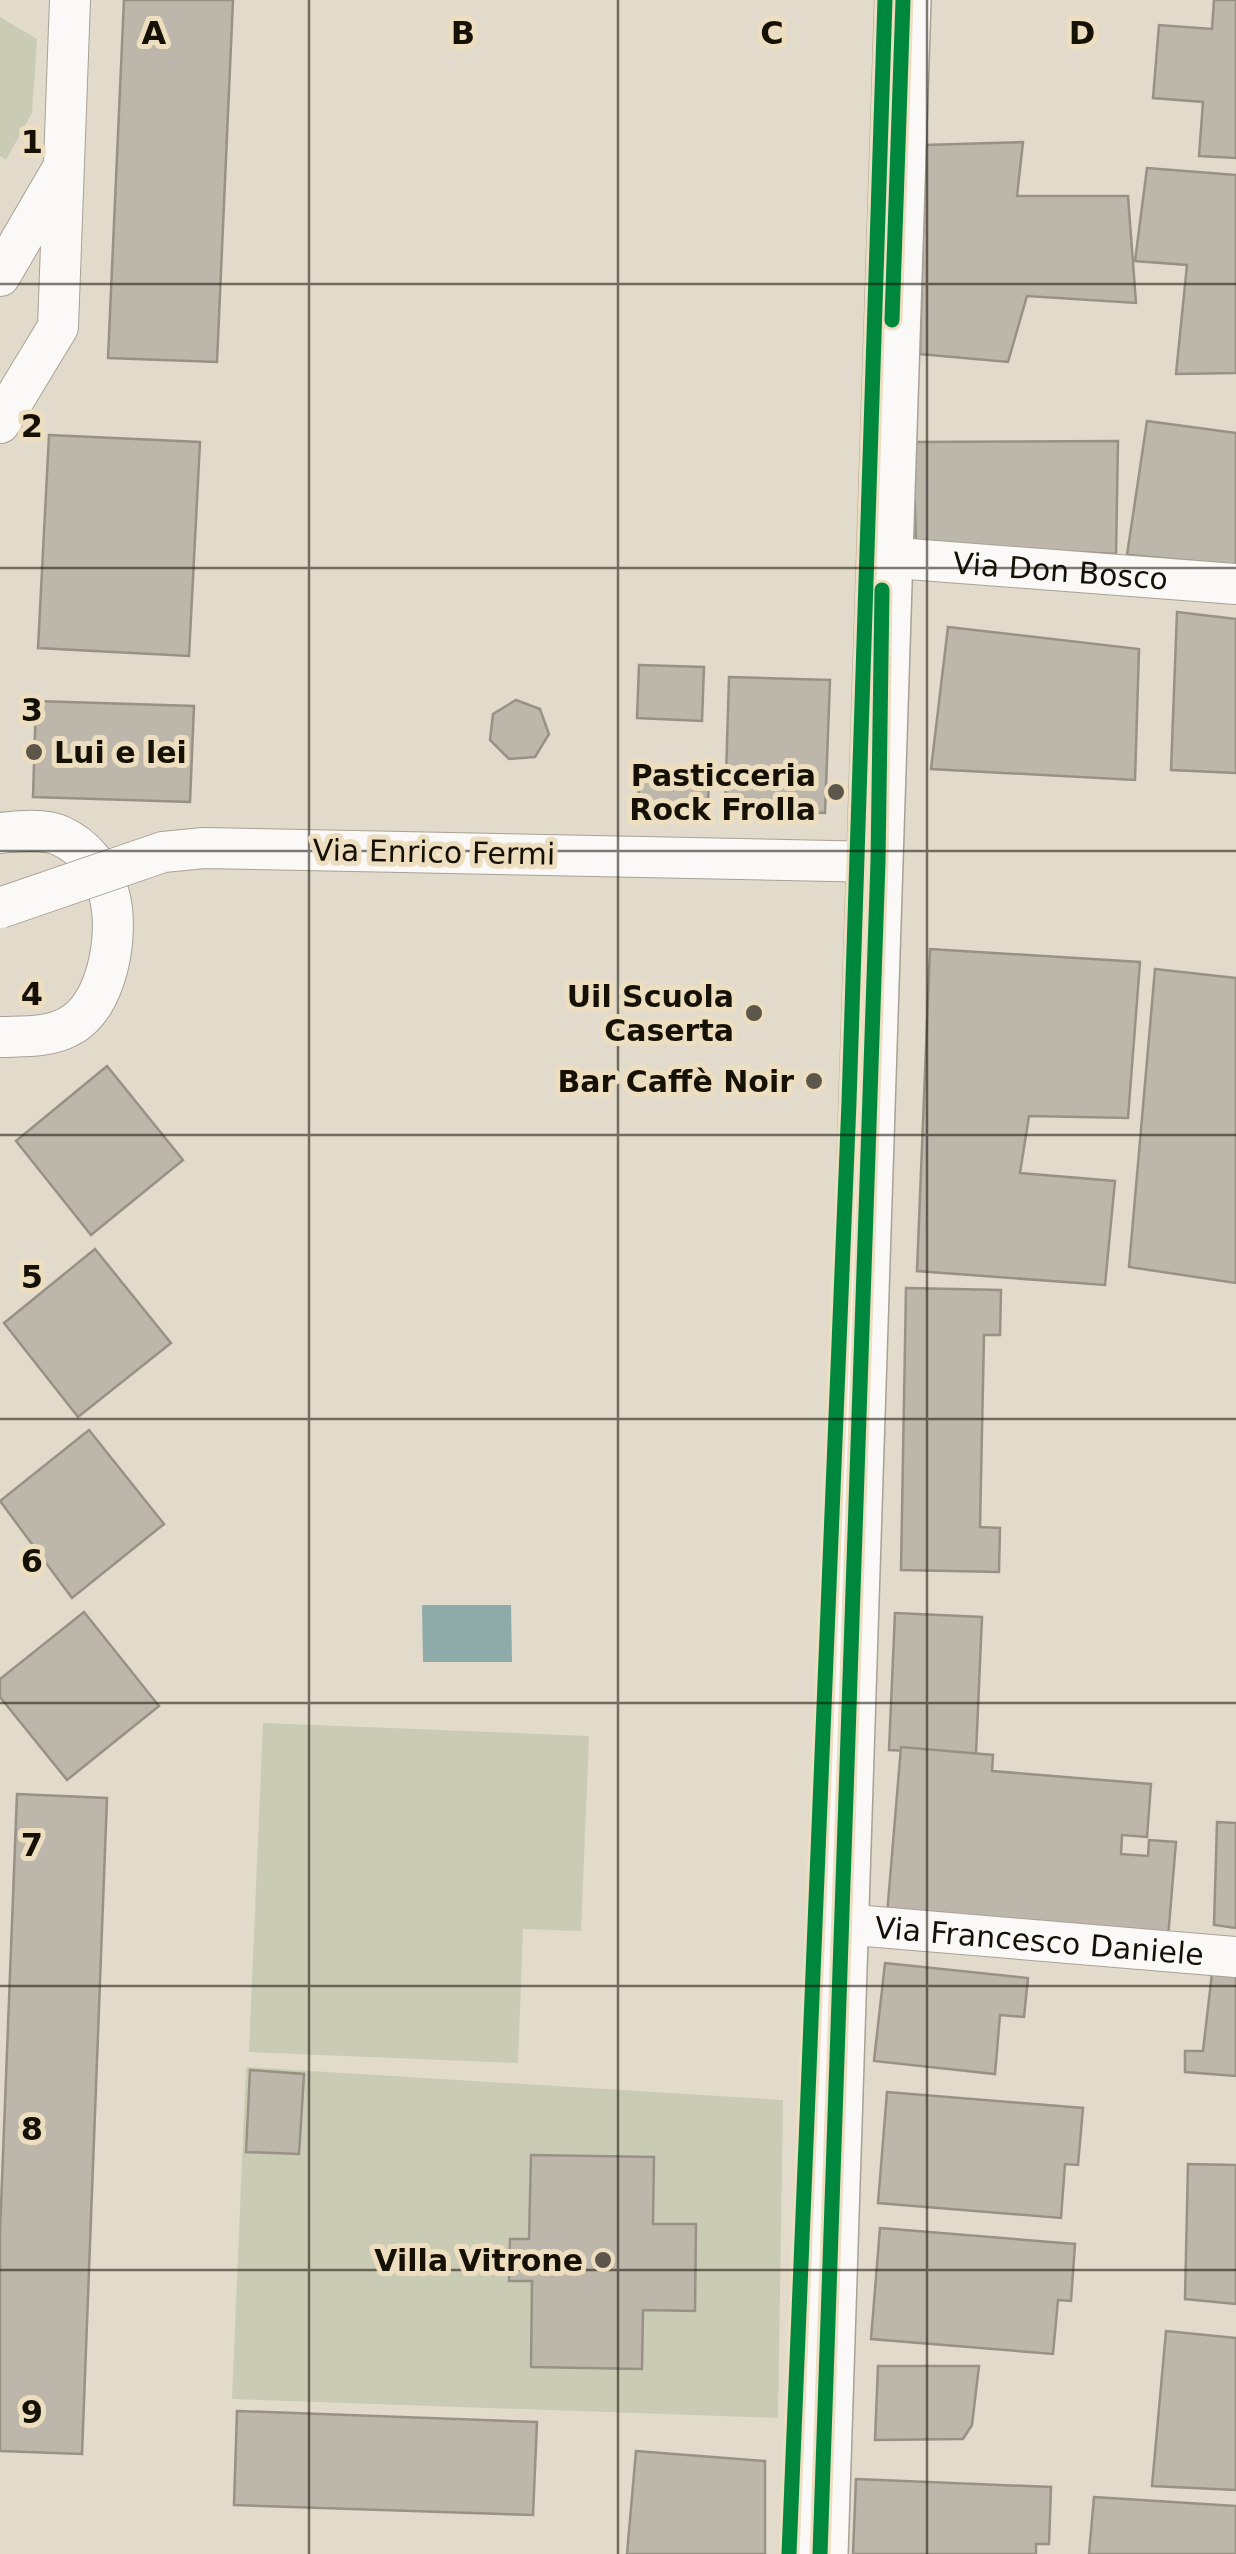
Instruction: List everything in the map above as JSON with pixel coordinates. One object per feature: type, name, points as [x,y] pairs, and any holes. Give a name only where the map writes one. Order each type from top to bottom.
[{"type":"main road","points":[[820,2554],[878,862],[883,557],[903,0]]},
{"type":"street","points":[[0,423],[58,327],[70,0]]},
{"type":"street","points":[[0,276],[62,169]]},
{"type":"street","name":"Via Don Bosco","points":[[883,557],[1236,584]]},
{"type":"street","points":[[0,833],[58,834],[91,856],[110,895],[112,936],[100,992],[72,1026],[42,1036],[0,1037]]},
{"type":"street","name":"Via Enrico Fermi","points":[[0,908],[164,852],[204,848],[878,862]]},
{"type":"street","name":"Via Francesco Daniele","points":[[842,1924],[1236,1957]]},
{"type":"green space","points":[[0,17],[37,39],[32,113],[6,160],[0,156]]},
{"type":"green space","points":[[263,1723],[589,1736],[581,1931],[523,1929],[518,2063],[249,2052]]},
{"type":"green space","points":[[246,2067],[783,2100],[778,2418],[232,2399]]},
{"type":"water","points":[[422,1605],[511,1605],[512,1662],[423,1662]]},
{"type":"building","points":[[124,0],[233,0],[217,362],[108,358]]},
{"type":"building","points":[[1214,0],[1236,0],[1236,158],[1199,156],[1203,102],[1153,98],[1159,25],[1212,29]]},
{"type":"building","points":[[1023,142],[1017,196],[1128,196],[1136,303],[1027,296],[1008,362],[920,354],[925,145]]},
{"type":"building","points":[[1147,168],[1236,175],[1236,373],[1176,374],[1187,265],[1135,261]]},
{"type":"building","points":[[1147,421],[1236,433],[1236,565],[1127,555]]},
{"type":"building","points":[[49,435],[200,442],[189,656],[38,648]]},
{"type":"building","points":[[1118,441],[1116,554],[916,544],[913,442]]},
{"type":"building","points":[[1177,612],[1236,619],[1236,773],[1171,770]]},
{"type":"building","points":[[948,627],[1139,649],[1135,780],[931,769]]},
{"type":"building","points":[[639,665],[704,667],[702,721],[637,718]]},
{"type":"building","points":[[729,677],[830,680],[825,813],[725,810]]},
{"type":"building","points":[[516,700],[540,709],[549,734],[535,757],[509,759],[490,740],[493,714]]},
{"type":"building","points":[[36,701],[194,706],[190,802],[33,797]]},
{"type":"building","points":[[640,768],[709,770],[708,807],[638,804]]},
{"type":"building","points":[[930,949],[1140,962],[1128,1118],[1029,1116],[1020,1173],[1115,1181],[1105,1285],[917,1271]]},
{"type":"building","points":[[1155,969],[1236,978],[1236,1283],[1129,1267]]},
{"type":"building","points":[[107,1066],[183,1160],[91,1235],[16,1141]]},
{"type":"building","points":[[95,1249],[171,1343],[78,1417],[4,1323]]},
{"type":"building","points":[[906,1288],[1001,1290],[1000,1335],[984,1335],[980,1527],[1000,1528],[999,1572],[901,1570]]},
{"type":"building","points":[[89,1430],[164,1524],[72,1598],[0,1501]]},
{"type":"building","points":[[84,1612],[159,1706],[67,1780],[0,1697],[0,1679]]},
{"type":"building","points":[[895,1613],[982,1617],[976,1754],[889,1750]]},
{"type":"building","points":[[901,1747],[993,1755],[992,1771],[1151,1784],[1147,1837],[1122,1835],[1121,1854],[1148,1856],[1149,1840],[1176,1842],[1168,1938],[887,1915]]},
{"type":"building","points":[[17,1794],[107,1798],[82,2454],[0,2451],[0,2232]]},
{"type":"building","points":[[1217,1822],[1236,1823],[1236,1928],[1214,1925]]},
{"type":"building","points":[[885,1963],[1028,1978],[1024,2017],[1000,2015],[995,2074],[874,2061]]},
{"type":"building","points":[[1212,1973],[1236,1976],[1236,2076],[1185,2072],[1185,2051],[1203,2051]]},
{"type":"building","points":[[250,2070],[304,2074],[299,2154],[246,2152]]},
{"type":"building","points":[[887,2092],[1083,2108],[1078,2165],[1065,2164],[1061,2218],[878,2203]]},
{"type":"building","name":"Villa Vitrone","points":[[531,2155],[654,2157],[653,2224],[696,2224],[695,2311],[643,2310],[642,2369],[531,2367],[532,2281],[509,2281],[510,2239],[529,2239]]},
{"type":"building","points":[[1188,2164],[1236,2165],[1236,2304],[1185,2299]]},
{"type":"building","points":[[880,2228],[1075,2244],[1071,2301],[1058,2300],[1053,2354],[871,2339]]},
{"type":"building","points":[[1166,2331],[1236,2338],[1236,2490],[1152,2486]]},
{"type":"building","points":[[878,2366],[979,2366],[972,2425],[963,2439],[875,2440]]},
{"type":"building","points":[[237,2411],[537,2422],[533,2515],[234,2505]]},
{"type":"building","points":[[636,2451],[765,2461],[765,2554],[627,2554]]},
{"type":"building","points":[[856,2479],[1051,2487],[1049,2544],[1036,2544],[1036,2554],[853,2554]]},
{"type":"building","points":[[1094,2497],[1236,2506],[1236,2554],[1089,2554]]},
{"type":"cycle path","points":[[789,2554],[849,1102],[885,0]]},
{"type":"cycle path","points":[[892,320],[903,0]]},
{"type":"cycle path","points":[[820,2554],[878,862],[882,590]]},
{"type":"place","name":"Lui e lei","points":[[34,752]]},
{"type":"place","name":"Pasticceria Rock Frolla","points":[[836,792]]},
{"type":"place","name":"Uil Scuola Caserta","points":[[754,1013]]},
{"type":"place","name":"Bar Caffè Noir","points":[[814,1081]]},
{"type":"place","name":"Villa Vitrone","points":[[603,2260]]}]
